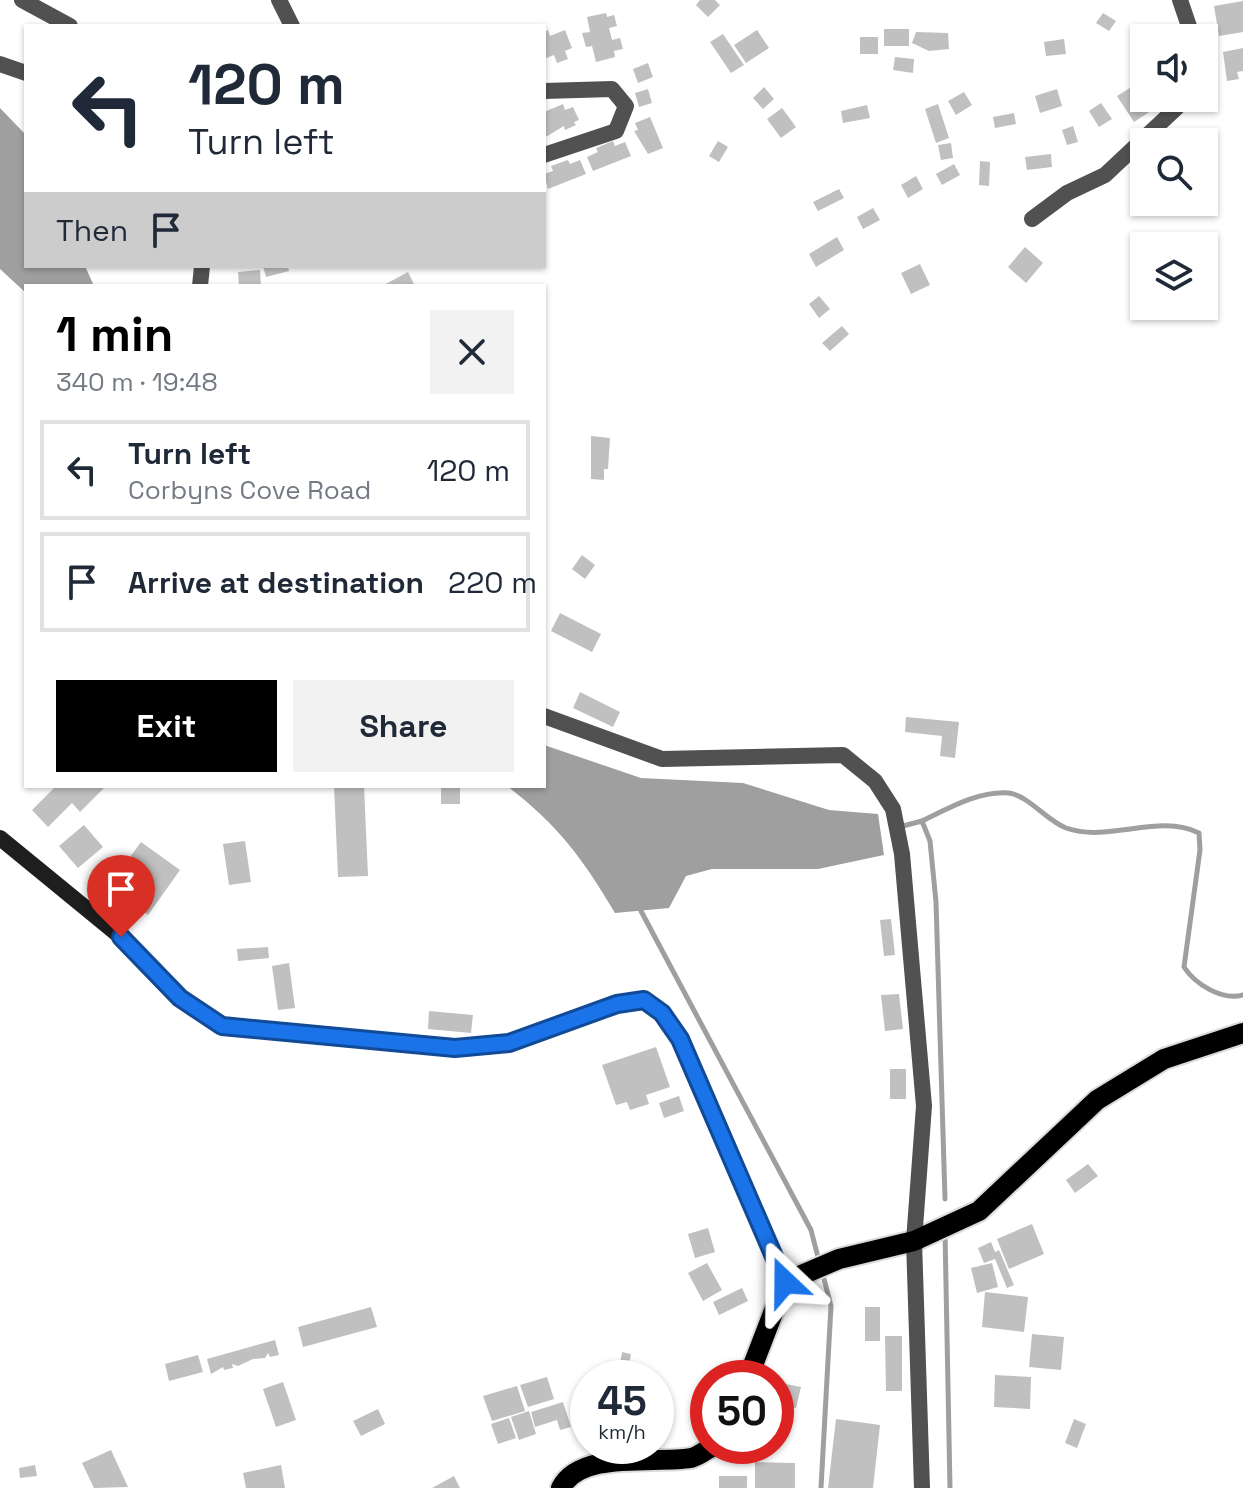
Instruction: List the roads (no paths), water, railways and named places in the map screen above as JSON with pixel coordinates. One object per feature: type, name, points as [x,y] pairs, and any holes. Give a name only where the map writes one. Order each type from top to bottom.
[{"type":"main road","points":[[0,838],[121,937],[180,998],[222,1026],[455,1048],[509,1043],[617,1004],[644,1000],[662,1013],[680,1039],[785,1282],[755,1360]]},
{"type":"main road","points":[[785,1282],[839,1259],[914,1241],[979,1211],[1097,1100],[1164,1059],[1243,1033]]},
{"type":"main road","points":[[561,1488],[579,1470],[595,1464],[690,1457]]},
{"type":"street","points":[[22,0],[66,24]]},
{"type":"street","points":[[279,0],[291,24]]},
{"type":"street","points":[[1180,0],[1188,24]]},
{"type":"street","points":[[0,64],[24,72]]},
{"type":"street","points":[[546,91],[612,89],[626,106],[616,131],[546,154]]},
{"type":"street","points":[[1032,219],[1067,193],[1105,175],[1172,112]]},
{"type":"street","points":[[546,717],[662,759],[843,755],[875,781],[893,809],[902,854],[924,1106],[914,1241],[922,1488]]},
{"type":"waterway","points":[[922,821],[975,797],[1009,793],[1024,799],[1059,825],[1083,832],[1167,826],[1199,833],[1200,850],[1184,967],[1210,990],[1226,996],[1243,995]]},
{"type":"waterway","points":[[903,826],[922,821],[930,841],[936,902],[945,1199]]},
{"type":"waterway","points":[[641,911],[811,1230],[819,1261]]},
{"type":"waterway","points":[[945,1233],[950,1488]]},
{"type":"waterway","points":[[821,1488],[831,1306],[822,1271]]}]
